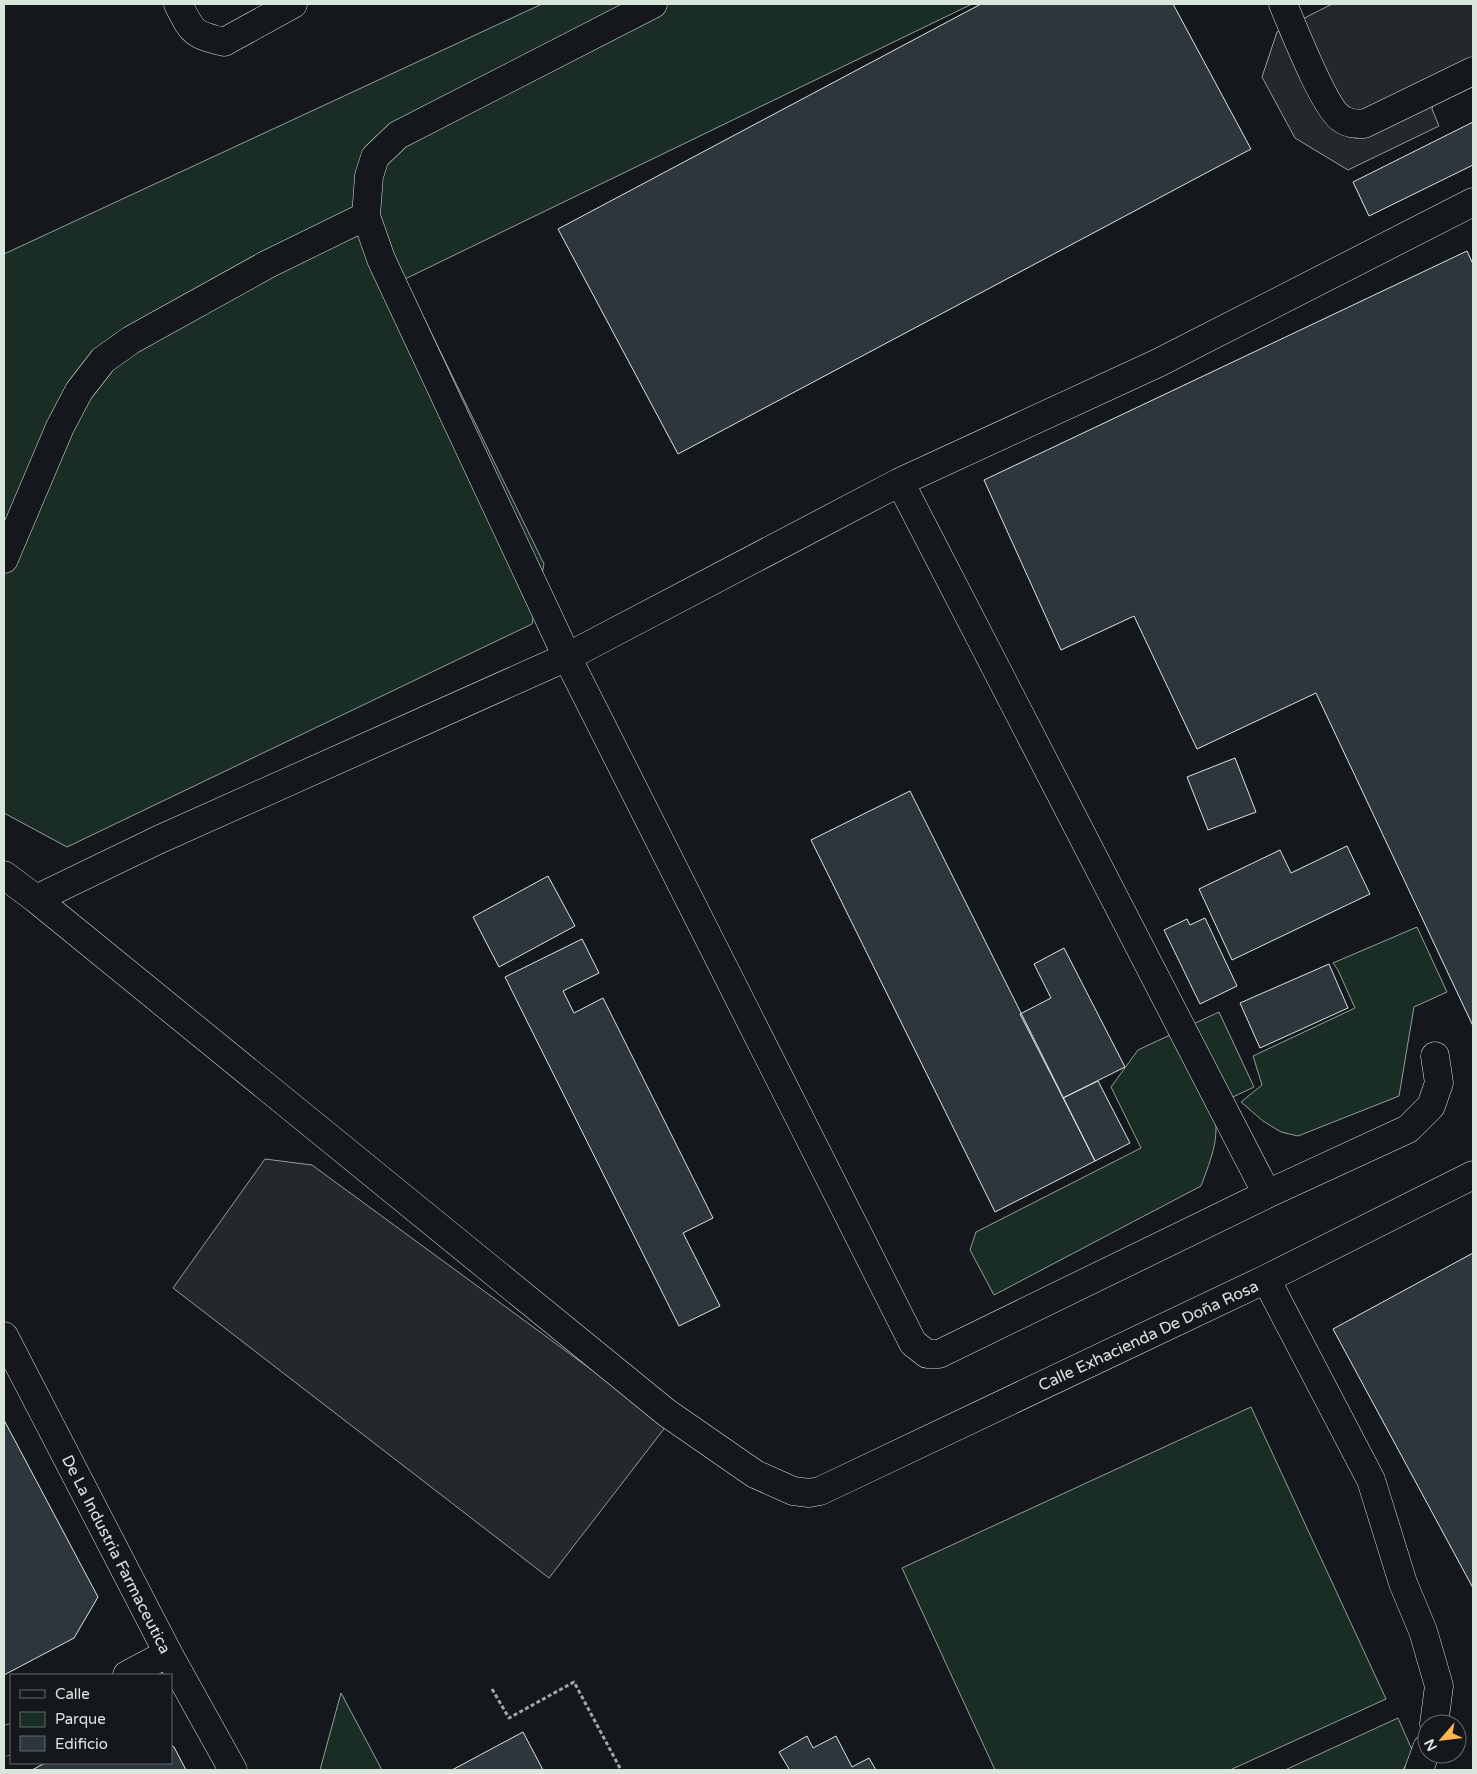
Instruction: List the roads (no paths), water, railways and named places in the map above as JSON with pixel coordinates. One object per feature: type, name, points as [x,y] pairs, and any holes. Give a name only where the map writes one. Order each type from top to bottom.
[{"type":"main road","points":[[178,4],[191,28],[204,37],[224,42],[293,4]]},
{"type":"main road","points":[[653,4],[398,134],[375,157],[369,176],[366,216],[382,259],[568,657],[913,1343],[927,1354],[939,1354],[1266,1194],[1408,1129],[1431,1106],[1439,1083],[1435,1056]]},
{"type":"main road","points":[[1283,4],[1333,111],[1341,119],[1352,123],[1364,124],[1473,71]]},
{"type":"main road","points":[[4,875],[36,899],[158,840],[568,657],[900,482],[1158,363],[1473,202]]},
{"type":"main road","points":[[4,559],[60,427],[79,391],[103,360],[130,340],[268,264],[366,216]]},
{"type":"main road","points":[[900,482],[1266,1194]]},
{"type":"main road","name":"Calle Exhacienda De Doña Rosa","points":[[36,899],[667,1413],[755,1474],[793,1491],[809,1493],[820,1491],[1266,1279],[1473,1175]]},
{"type":"main road","points":[[1266,1279],[1371,1480],[1403,1583],[1423,1631],[1439,1686],[1435,1714]]},
{"type":"main road","name":"De La Industria Farmaceutica","points":[[4,1336],[168,1653],[233,1770]]},
{"type":"main road","points":[[128,1674],[168,1653]]}]
